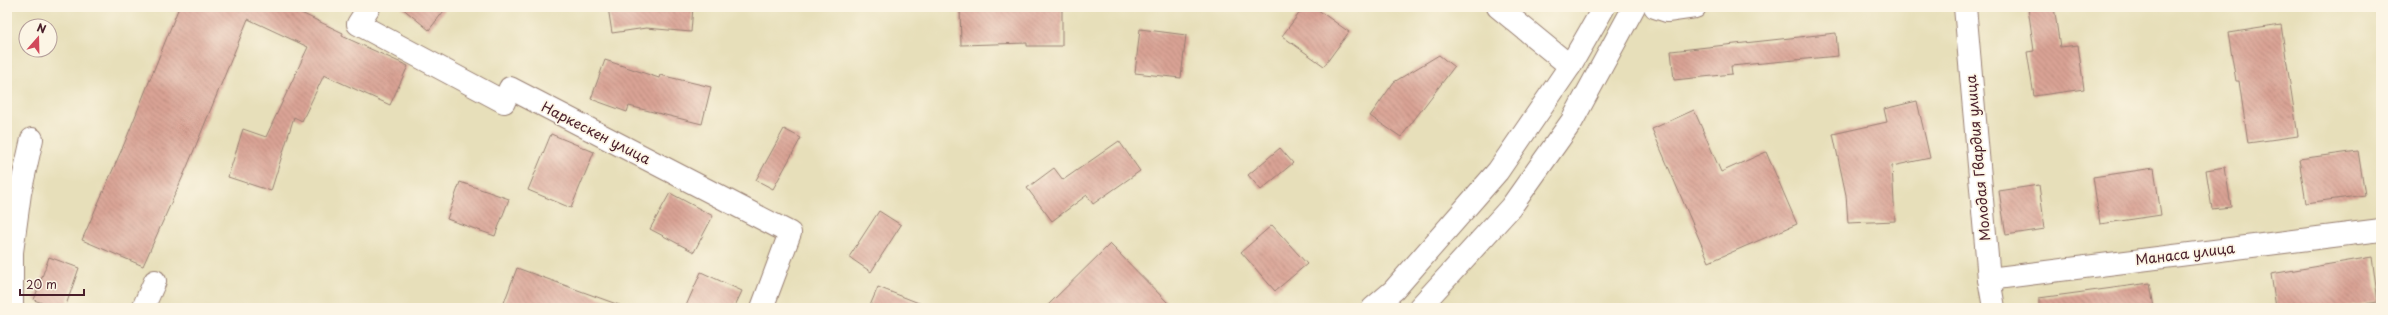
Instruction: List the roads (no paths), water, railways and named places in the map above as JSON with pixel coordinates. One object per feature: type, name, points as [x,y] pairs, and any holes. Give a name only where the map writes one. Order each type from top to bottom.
[{"type":"main road","name":"Наркескен улица","points":[[369,7],[358,24],[504,102],[510,88],[790,233],[762,308]]},
{"type":"main road","points":[[1498,7],[1570,66]]},
{"type":"main road","points":[[1373,308],[1394,290],[1498,171],[1570,66],[1604,7]]},
{"type":"main road","points":[[1419,308],[1515,201],[1572,121],[1634,7]]},
{"type":"main road","points":[[1655,7],[1668,11],[1695,7]]},
{"type":"main road","name":"Молодая Гвардия улица","points":[[1965,7],[1989,279],[1994,308]]},
{"type":"main road","points":[[12,308],[12,252],[20,193],[32,139]]},
{"type":"main road","name":"Манаса улица","points":[[1989,279],[2381,230]]},
{"type":"main road","points":[[143,308],[155,281]]}]
